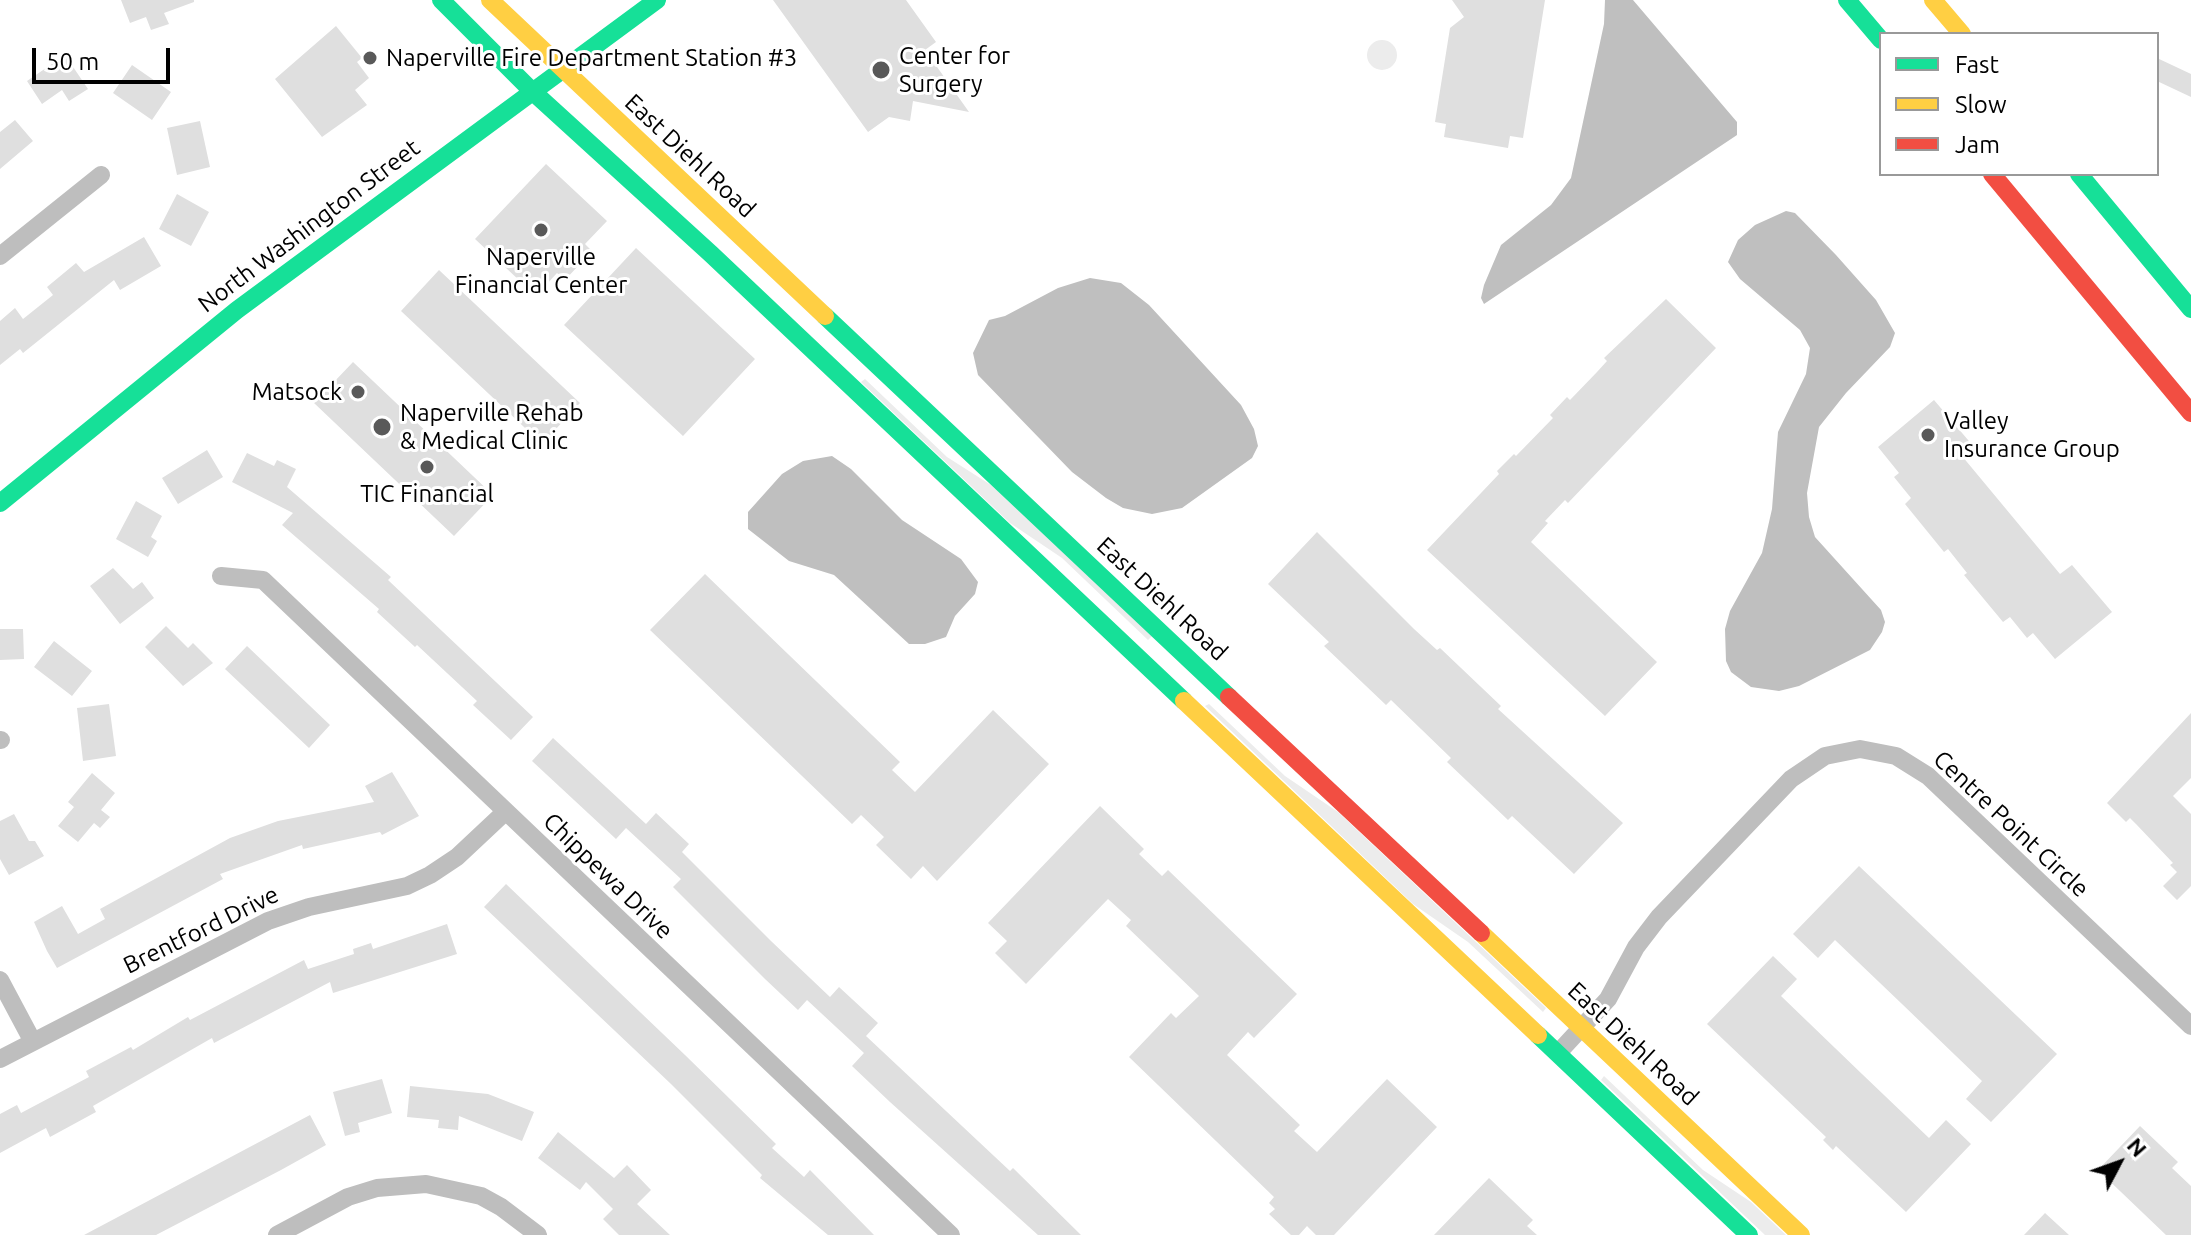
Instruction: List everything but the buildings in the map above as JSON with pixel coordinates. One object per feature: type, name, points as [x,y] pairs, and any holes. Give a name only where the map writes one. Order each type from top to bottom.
[{"type":"main road","points":[[441,0],[531,90],[711,254],[1749,1235]]},
{"type":"main road","name":"East Diehl Road","points":[[490,0],[1801,1235]]},
{"type":"main road","name":"North Washington Street","points":[[0,503],[237,310],[531,90],[657,0]]},
{"type":"main road","points":[[1847,0],[1879,38]]},
{"type":"main road","points":[[1933,0],[1960,32]]},
{"type":"main road","points":[[1994,176],[2191,413]]},
{"type":"main road","points":[[2081,176],[2191,309]]},
{"type":"street","points":[[0,256],[101,175]]},
{"type":"street","name":"Chippewa Drive","points":[[221,576],[263,580],[951,1235]]},
{"type":"street","name":"Centre Point Circle","points":[[1558,1053],[1617,987],[1636,947],[1659,917],[1791,779],[1825,756],[1860,749],[1896,756],[1928,776],[2191,1026]]},
{"type":"street","name":"Brentford Drive","points":[[0,1059],[268,921],[309,907],[407,886],[430,875],[457,857],[505,812]]},
{"type":"street","points":[[0,980],[33,1042]]},
{"type":"street","points":[[277,1235],[348,1197],[377,1188],[426,1184],[481,1196],[538,1235]]},
{"type":"shaded area","points":[[1605,0],[1633,0],[1737,122],[1737,135],[1484,304],[1481,298],[1484,285],[1501,245],[1551,205],[1571,178],[1604,24]]},
{"type":"shaded area","points":[[1382,40],[1388,41],[1396,49],[1396,61],[1388,69],[1382,70],[1376,69],[1368,61],[1367,55],[1368,49],[1376,41]]},
{"type":"shaded area","points":[[1786,211],[1795,213],[1836,255],[1876,300],[1895,333],[1890,347],[1819,427],[1807,493],[1815,537],[1881,610],[1885,622],[1882,632],[1870,650],[1799,686],[1779,691],[1751,687],[1731,672],[1726,661],[1725,629],[1730,611],[1762,553],[1772,509],[1778,432],[1806,374],[1810,348],[1800,330],[1740,279],[1728,262],[1738,240],[1755,225]]},
{"type":"shaded area","points":[[1090,278],[1121,283],[1149,305],[1241,405],[1254,429],[1258,446],[1252,458],[1182,508],[1152,514],[1123,508],[1106,498],[1072,472],[978,375],[973,353],[989,320],[1005,316],[1058,288]]},
{"type":"shaded area","points":[[865,379],[947,457],[991,485],[1152,636],[1148,640],[1062,558],[1010,523],[861,382]]},
{"type":"shaded area","points":[[832,456],[851,469],[902,520],[961,559],[978,582],[975,594],[955,616],[946,637],[925,644],[909,644],[834,575],[789,561],[748,529],[748,512],[782,474],[803,461]]},
{"type":"shaded area","points":[[1209,704],[1285,776],[1338,812],[1546,1008],[1543,1012],[1468,942],[1413,904],[1205,706]]},
{"type":"shaded area","points":[[1604,1076],[1703,1170],[1751,1202],[1786,1235],[1765,1235],[1601,1080]]},
{"type":"traffic: fast","points":[[441,0],[531,90],[711,254],[1184,701]]},
{"type":"traffic: fast","points":[[0,503],[237,310],[657,0]]},
{"type":"traffic: fast","points":[[1847,0],[1879,38]]},
{"type":"traffic: fast","points":[[2081,176],[2191,309]]},
{"type":"traffic: fast","points":[[825,316],[1229,697]]},
{"type":"traffic: fast","points":[[1538,1035],[1749,1235]]},
{"type":"traffic: slow","points":[[490,0],[825,316]]},
{"type":"traffic: slow","points":[[1933,0],[1960,32]]},
{"type":"traffic: slow","points":[[1184,701],[1538,1035]]},
{"type":"traffic: slow","points":[[1481,933],[1801,1235]]},
{"type":"traffic: jam","points":[[1994,176],[2191,413]]},
{"type":"traffic: jam","points":[[1229,697],[1481,933]]},
{"type":"place","name":"Naperville Fire Department Station #3","points":[[370,58]]},
{"type":"place","name":"Center for Surgery","points":[[881,70]]},
{"type":"place","name":"Naperville Financial Center","points":[[541,230]]},
{"type":"place","name":"Matsock","points":[[358,392]]},
{"type":"place","name":"Naperville Rehab & Medical Clinic","points":[[382,427]]},
{"type":"place","name":"Valley Insurance Group","points":[[1928,435]]},
{"type":"place","name":"TIC Financial","points":[[427,467]]}]
